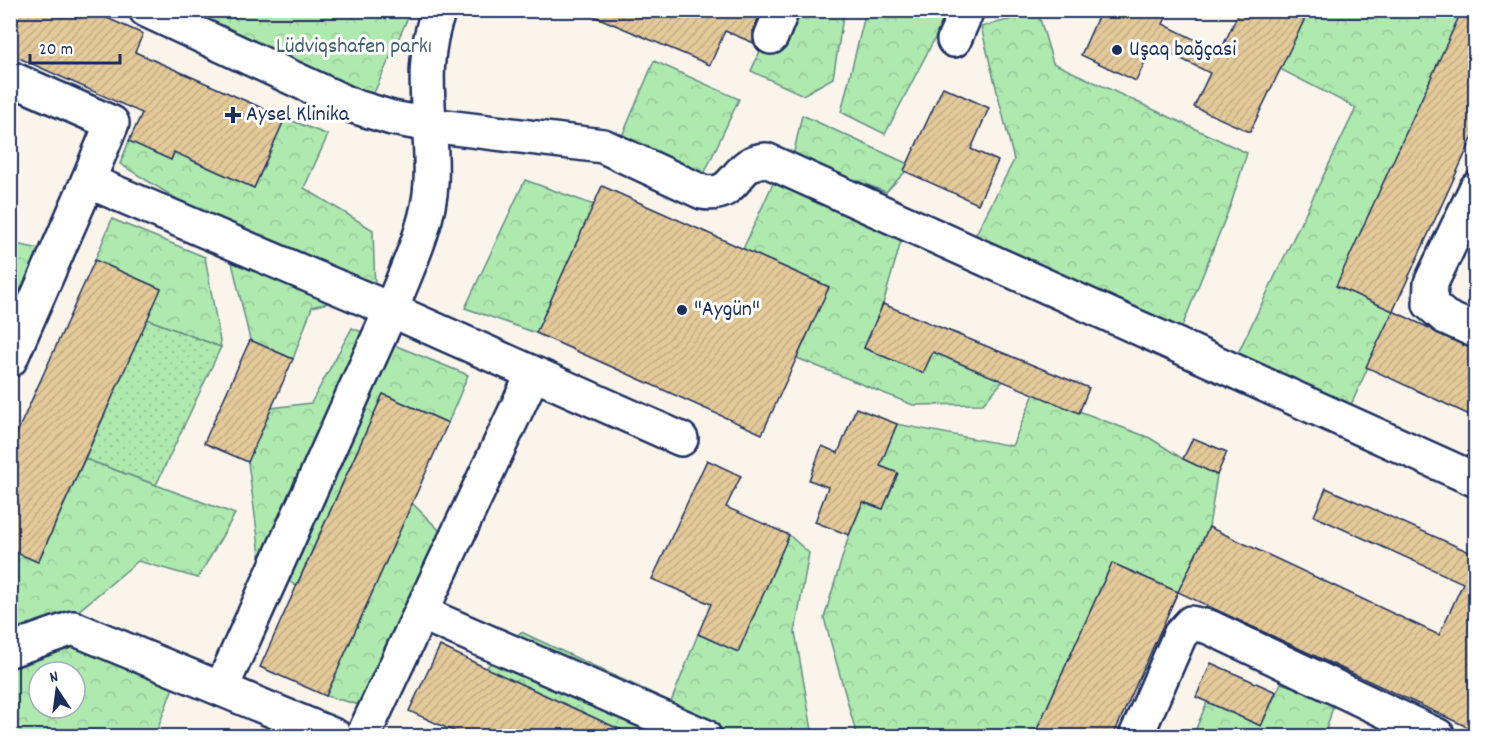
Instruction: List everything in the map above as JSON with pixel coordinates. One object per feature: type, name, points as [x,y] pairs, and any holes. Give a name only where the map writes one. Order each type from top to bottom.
[{"type":"street","points":[[146,10],[353,106],[392,118],[430,125],[603,146],[702,192],[715,195],[727,190],[745,166],[756,160],[766,160],[1476,480]]},
{"type":"street","points":[[221,689],[391,310],[427,213],[431,184],[426,62],[439,10]]},
{"type":"street","points":[[954,40],[967,10]]},
{"type":"street","points":[[10,78],[111,123],[10,360]]},
{"type":"street","points":[[88,181],[391,310],[681,440]]},
{"type":"street","points":[[1476,189],[1431,283],[1430,304],[1445,317],[1476,330]]},
{"type":"street","points":[[363,736],[532,374]]},
{"type":"street","points":[[421,613],[704,736]]},
{"type":"street","points":[[1136,736],[1180,635],[1191,623],[1209,627],[1438,736]]},
{"type":"street","points":[[10,650],[73,628],[335,736]]},
{"type":"green space","name":"Lüdviqshafen parkı","points":[[187,11],[411,11],[373,95]]},
{"type":"green space","points":[[778,11],[844,11],[833,78],[803,95],[751,71]]},
{"type":"green space","points":[[866,11],[949,11],[885,134],[841,112]]},
{"type":"green space","points":[[1309,11],[1462,11],[1337,286],[1393,311],[1351,405],[1238,353],[1356,108],[1280,69]]},
{"type":"green space","points":[[1038,12],[1053,63],[1247,153],[1231,204],[1180,332],[972,242],[1014,160],[981,27]]},
{"type":"green space","points":[[654,61],[739,99],[704,174],[620,141]]},
{"type":"green space","points":[[802,115],[908,164],[905,172],[886,192],[793,156]]},
{"type":"green space","points":[[285,118],[328,135],[304,188],[373,230],[375,291],[312,307],[293,359],[250,340],[224,228],[120,164],[129,141],[171,160],[187,122],[202,129],[189,159],[254,188]]},
{"type":"green space","points":[[525,180],[594,205],[536,333],[465,308]]},
{"type":"green space","points":[[774,181],[902,238],[883,304],[864,348],[923,373],[943,329],[959,334],[949,359],[1003,381],[983,404],[913,405],[797,358],[829,287],[743,249]]},
{"type":"green space","points":[[112,219],[205,257],[221,347],[147,319],[95,260]]},
{"type":"green space","points":[[11,243],[45,250],[11,325]]},
{"type":"green space","points":[[147,319],[221,347],[156,485],[85,459]]},
{"type":"green space","points":[[352,328],[468,375],[448,423],[383,394],[296,586],[261,562],[248,462],[271,408],[311,403]]},
{"type":"green space","points":[[1034,394],[1150,438],[1183,459],[1217,475],[1209,527],[1178,592],[1112,563],[1034,736],[857,736],[824,618],[849,535],[863,502],[883,509],[897,473],[880,466],[897,424],[1012,446]]},
{"type":"green space","points":[[85,459],[235,514],[198,578],[138,561],[77,612],[11,637],[11,550],[38,562]]},
{"type":"green space","points":[[412,503],[442,533],[364,706],[326,696]]},
{"type":"green space","points":[[789,535],[809,553],[795,632],[813,736],[634,736],[486,668],[521,632],[671,702],[698,634],[738,651]]},
{"type":"green space","points":[[77,639],[175,682],[155,736],[27,736],[11,732],[11,664]]},
{"type":"green space","points":[[1281,683],[1335,701],[1324,736],[1193,736],[1207,702],[1261,726]]},
{"type":"building","points":[[10,10],[89,10],[143,34],[135,52],[285,118],[254,188],[174,152],[171,160],[129,141],[142,113],[10,54]]},
{"type":"building","points":[[762,10],[753,30],[754,43],[725,31],[710,65],[582,11]]},
{"type":"building","points":[[1101,10],[1170,10],[1163,24],[1220,52],[1240,10],[1309,10],[1250,132],[1194,107],[1210,73],[1153,45],[1136,81],[1081,55]]},
{"type":"building","points":[[1462,10],[1476,10],[1476,130],[1393,311],[1336,286]]},
{"type":"building","points":[[943,87],[989,108],[971,149],[998,161],[978,204],[904,171]]},
{"type":"building","name":"\"Aygün\"","points":[[602,186],[829,287],[762,434],[536,333]]},
{"type":"building","points":[[95,260],[161,289],[38,562],[10,550],[10,448]]},
{"type":"building","points":[[883,304],[1089,388],[1079,413],[933,352],[923,373],[864,348]]},
{"type":"building","points":[[1393,311],[1476,350],[1476,418],[1366,367]]},
{"type":"building","points":[[250,340],[293,359],[248,462],[204,443]]},
{"type":"building","points":[[383,394],[448,423],[326,696],[260,667]]},
{"type":"building","points":[[856,408],[897,424],[880,466],[898,473],[883,509],[863,502],[849,535],[815,522],[828,487],[809,480],[822,446],[838,453]]},
{"type":"building","points":[[1193,438],[1227,452],[1217,475],[1183,459]]},
{"type":"building","points":[[707,460],[741,476],[726,507],[789,535],[738,652],[698,634],[711,604],[652,579]]},
{"type":"building","points":[[1326,488],[1476,555],[1476,731],[1178,592],[1209,527],[1439,635],[1463,583],[1314,516]]},
{"type":"building","points":[[1112,563],[1178,592],[1113,736],[1034,736]]},
{"type":"building","points":[[440,646],[634,736],[464,736],[409,711]]},
{"type":"building","points":[[1211,663],[1276,692],[1261,726],[1196,697]]},
{"type":"place","name":"Uşaq bağçasi","points":[[1117,50]]},
{"type":"place","name":"Aysel Klinika","points":[[233,115]]},
{"type":"place","name":"\"Aygün\"","points":[[682,310]]}]
